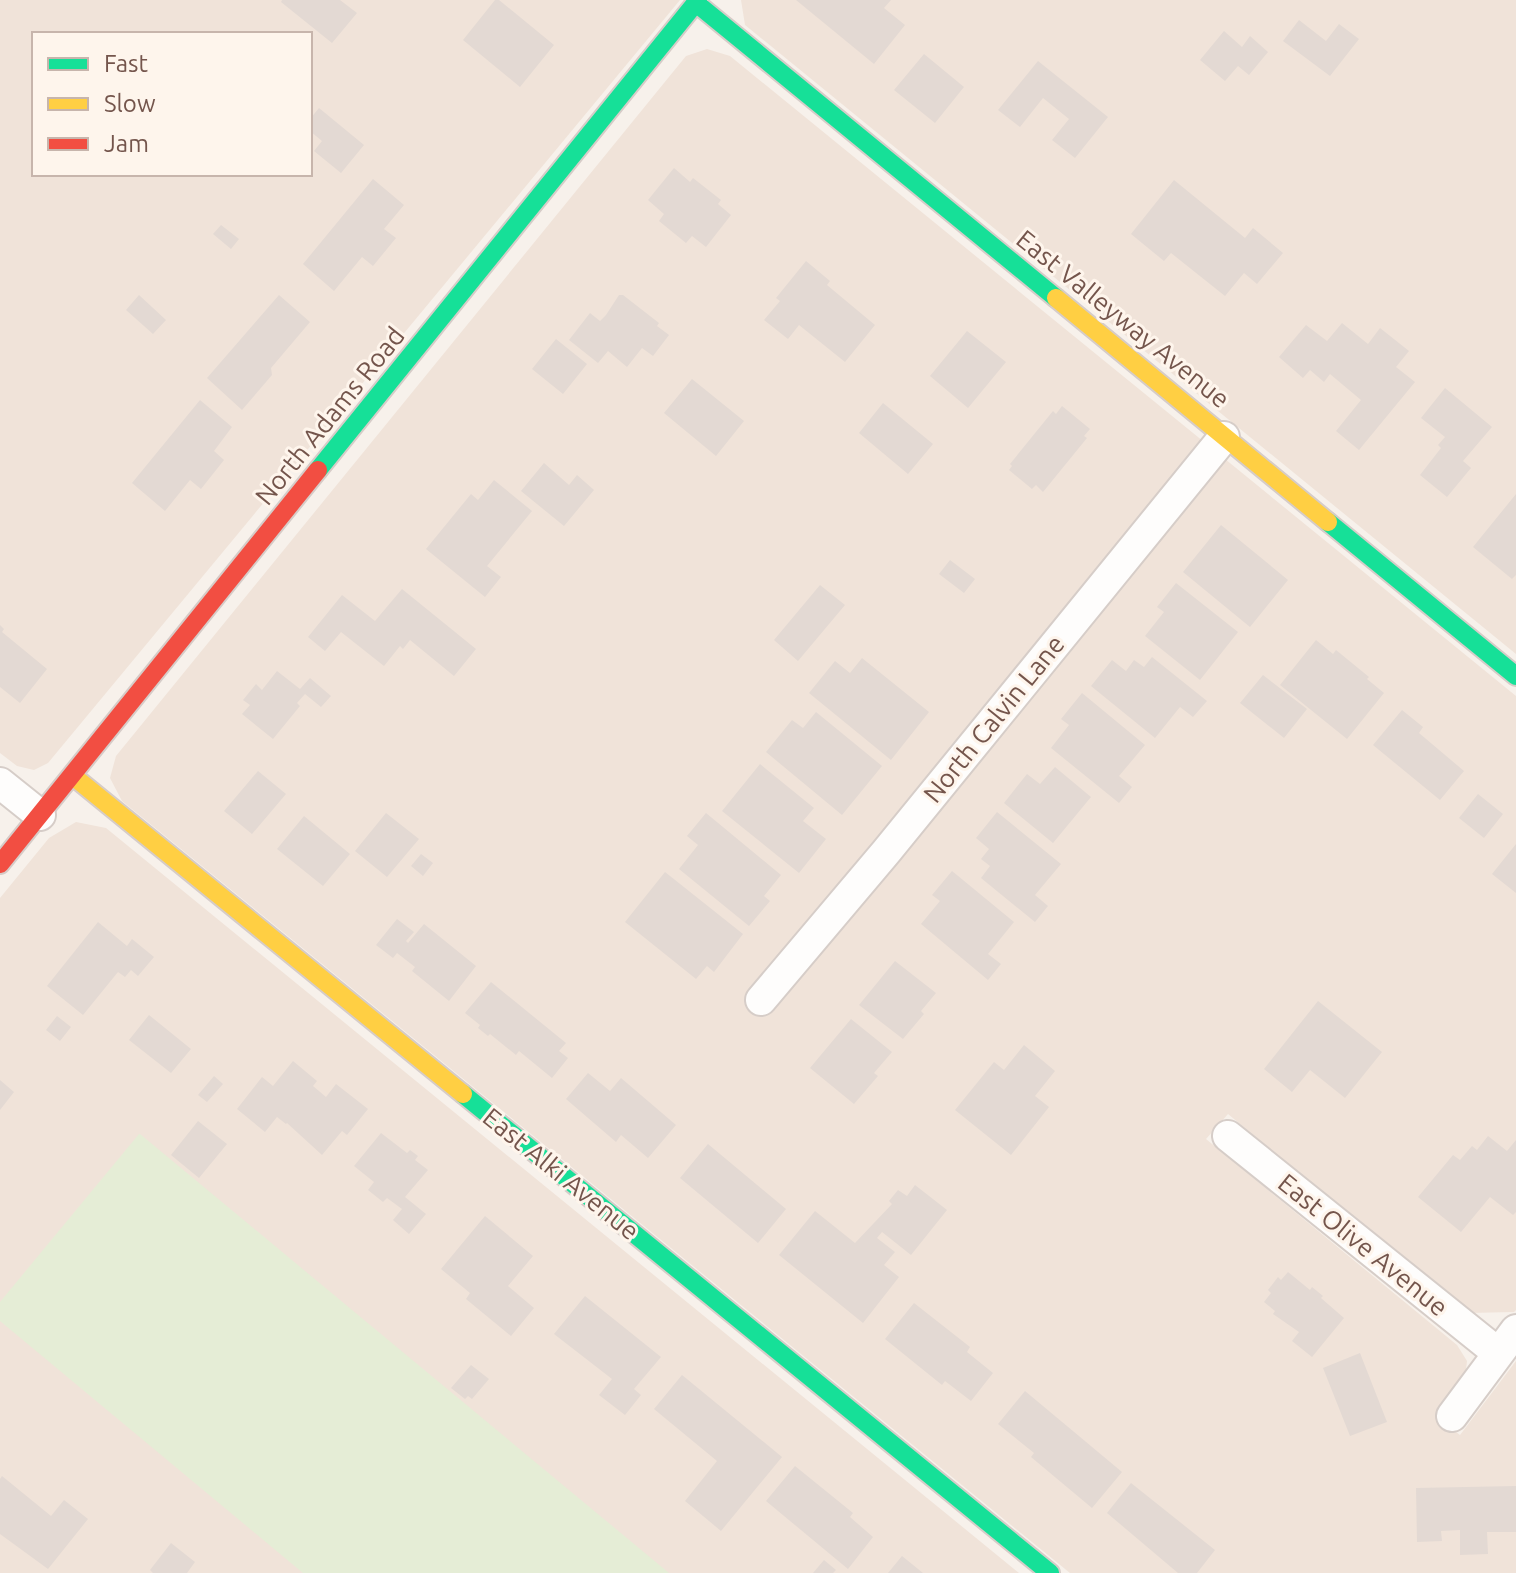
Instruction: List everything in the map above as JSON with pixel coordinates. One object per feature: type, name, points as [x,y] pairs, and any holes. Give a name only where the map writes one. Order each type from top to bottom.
[{"type":"street","name":"East Valleyway Avenue","points":[[697,2],[1516,676]]},
{"type":"street","name":"North Adams Road","points":[[0,864],[697,2]]},
{"type":"street","name":"North Calvin Lane","points":[[761,1000],[886,852],[1224,437]]},
{"type":"street","name":"East Alki Avenue","points":[[73,776],[1050,1573]]},
{"type":"street","points":[[0,783],[40,815]]},
{"type":"street","name":"East Olive Avenue","points":[[1228,1136],[1507,1342]]},
{"type":"street","points":[[1452,1416],[1507,1342]]},
{"type":"shaded area","points":[[0,0],[680,0],[48,763],[34,770],[17,766],[0,753]]},
{"type":"shaded area","points":[[741,0],[1516,0],[1516,654],[745,25]]},
{"type":"shaded area","points":[[707,49],[730,56],[1516,696],[1516,1310],[1468,1313],[1228,1114],[1206,1139],[1457,1345],[1467,1361],[1465,1378],[1436,1417],[1460,1435],[1516,1361],[1516,1573],[1070,1573],[122,801],[110,778],[116,756],[686,56]]},
{"type":"shaded area","points":[[76,822],[106,828],[1019,1573],[0,1573],[0,898],[49,838]]},
{"type":"green space","points":[[139,1134],[669,1573],[303,1573],[0,1321],[0,1302]]},
{"type":"building","points":[[282,0],[340,0],[357,13],[332,43]]},
{"type":"building","points":[[495,0],[499,0],[554,45],[520,87],[463,40]]},
{"type":"building","points":[[796,0],[891,0],[884,8],[905,25],[874,64]]},
{"type":"building","points":[[1299,20],[1326,41],[1339,24],[1359,39],[1330,76],[1283,41]]},
{"type":"building","points":[[1224,31],[1242,47],[1250,36],[1268,52],[1249,75],[1238,66],[1225,81],[1200,60]]},
{"type":"building","points":[[924,54],[964,87],[935,123],[894,90]]},
{"type":"building","points":[[1038,61],[1108,117],[1075,158],[1052,140],[1069,119],[1043,98],[1020,127],[998,110]]},
{"type":"building","points":[[319,108],[364,145],[341,173],[314,151],[322,141],[312,133],[312,117]]},
{"type":"building","points":[[674,168],[690,182],[693,178],[721,200],[718,204],[731,215],[706,247],[692,236],[686,243],[659,221],[664,214],[648,200]]},
{"type":"building","points":[[373,179],[404,205],[384,229],[396,238],[373,266],[362,257],[334,291],[303,264]]},
{"type":"building","points":[[1174,180],[1245,238],[1253,228],[1283,253],[1257,284],[1244,273],[1225,296],[1171,253],[1164,261],[1131,234]]},
{"type":"building","points":[[221,225],[239,239],[231,249],[213,234]]},
{"type":"building","points":[[806,261],[830,281],[827,285],[875,325],[845,362],[799,325],[788,339],[764,320],[780,301],[776,298]]},
{"type":"building","points":[[139,295],[166,320],[153,334],[126,310]]},
{"type":"building","points":[[279,295],[310,322],[271,368],[272,375],[242,410],[207,378]]},
{"type":"building","points":[[619,295],[659,323],[657,326],[669,335],[653,356],[642,348],[627,367],[608,351],[598,363],[569,340],[590,313],[600,321]]},
{"type":"building","points":[[1342,323],[1368,344],[1380,328],[1409,351],[1396,367],[1415,382],[1359,450],[1336,431],[1361,400],[1330,374],[1324,382],[1310,370],[1303,378],[1279,357],[1306,325],[1327,341]]},
{"type":"building","points":[[967,331],[1006,362],[968,408],[930,376]]},
{"type":"building","points":[[556,339],[587,364],[563,394],[532,369]]},
{"type":"building","points":[[692,379],[744,421],[716,456],[664,413]]},
{"type":"building","points":[[1445,388],[1492,427],[1463,461],[1471,468],[1447,497],[1420,475],[1441,448],[1438,445],[1445,437],[1421,418]]},
{"type":"building","points":[[200,400],[232,427],[214,451],[224,460],[201,489],[190,480],[165,511],[132,483]]},
{"type":"building","points":[[883,403],[933,444],[908,474],[859,433]]},
{"type":"building","points":[[1062,406],[1090,429],[1084,436],[1087,438],[1043,492],[1036,485],[1032,489],[1009,470],[1010,464],[1053,411],[1056,414]]},
{"type":"building","points":[[544,463],[569,485],[577,475],[594,490],[564,526],[521,491]]},
{"type":"building","points":[[494,480],[532,511],[487,566],[501,577],[485,597],[426,549],[471,494],[478,500]]},
{"type":"building","points":[[1516,494],[1516,575],[1512,579],[1473,547]]},
{"type":"building","points":[[1221,525],[1288,580],[1250,627],[1183,572]]},
{"type":"building","points":[[950,560],[975,579],[964,593],[939,574]]},
{"type":"building","points":[[1176,583],[1238,632],[1200,680],[1145,636],[1164,612],[1157,607]]},
{"type":"building","points":[[820,585],[845,605],[798,661],[774,640]]},
{"type":"building","points":[[402,589],[476,649],[454,676],[410,640],[403,649],[400,646],[384,666],[341,632],[325,651],[308,637],[342,595],[375,621]]},
{"type":"building","points":[[0,625],[4,629],[2,632],[47,669],[20,703],[0,687]]},
{"type":"building","points":[[1316,640],[1333,654],[1336,650],[1384,693],[1347,739],[1280,685]]},
{"type":"building","points":[[1152,657],[1207,701],[1193,717],[1180,707],[1155,738],[1091,686],[1112,660],[1126,671],[1134,660],[1144,667]]},
{"type":"building","points":[[862,658],[929,712],[891,760],[809,693],[835,661],[850,673]]},
{"type":"building","points":[[277,671],[300,689],[310,678],[331,696],[321,707],[305,694],[297,703],[300,706],[273,739],[242,714],[250,705],[243,700],[256,684],[262,690]]},
{"type":"building","points":[[1263,675],[1307,709],[1284,738],[1240,703]]},
{"type":"building","points":[[1082,693],[1145,745],[1119,776],[1132,787],[1119,803],[1051,748],[1069,725],[1061,719]]},
{"type":"building","points":[[1402,710],[1423,727],[1419,733],[1464,771],[1440,800],[1373,745]]},
{"type":"building","points":[[816,712],[882,766],[842,815],[766,752],[792,720],[803,728]]},
{"type":"building","points":[[760,764],[814,808],[803,821],[826,839],[799,873],[722,811]]},
{"type":"building","points":[[1055,767],[1091,797],[1053,843],[1004,803],[1027,774],[1040,784]]},
{"type":"building","points":[[258,771],[286,794],[252,834],[224,811]]},
{"type":"building","points":[[1478,794],[1503,814],[1484,838],[1459,818]]},
{"type":"building","points":[[997,812],[1061,864],[1035,895],[1048,906],[1035,922],[981,878],[990,866],[981,859],[989,849],[976,838]]},
{"type":"building","points":[[386,813],[419,839],[387,877],[355,851]]},
{"type":"building","points":[[706,813],[781,875],[764,896],[770,901],[749,926],[679,869],[698,845],[687,836]]},
{"type":"building","points":[[304,816],[350,854],[323,886],[277,849]]},
{"type":"building","points":[[1516,844],[1516,893],[1492,874]]},
{"type":"building","points":[[421,854],[433,863],[423,876],[411,866]]},
{"type":"building","points":[[952,871],[1014,922],[988,954],[1001,964],[988,980],[921,924],[940,901],[932,895]]},
{"type":"building","points":[[665,872],[743,934],[714,972],[707,966],[696,979],[625,922]]},
{"type":"building","points":[[397,919],[414,932],[406,941],[408,943],[424,924],[476,966],[449,1001],[412,971],[415,967],[397,953],[393,958],[376,945]]},
{"type":"building","points":[[98,922],[127,946],[132,939],[154,957],[138,976],[131,970],[125,977],[118,972],[83,1015],[47,986]]},
{"type":"building","points":[[895,961],[936,993],[921,1011],[924,1014],[903,1039],[859,1005]]},
{"type":"building","points":[[491,982],[566,1043],[559,1051],[568,1058],[552,1078],[519,1051],[516,1055],[490,1034],[488,1036],[465,1013]]},
{"type":"building","points":[[1318,1001],[1382,1052],[1345,1098],[1310,1070],[1292,1092],[1264,1069]]},
{"type":"building","points":[[149,1015],[191,1049],[171,1073],[129,1040]]},
{"type":"building","points":[[57,1016],[71,1027],[60,1041],[46,1030]]},
{"type":"building","points":[[851,1019],[892,1052],[874,1073],[878,1076],[854,1104],[810,1068]]},
{"type":"building","points":[[1024,1045],[1055,1071],[1035,1096],[1049,1107],[1011,1155],[955,1110],[994,1062],[1004,1070]]},
{"type":"building","points":[[293,1061],[317,1081],[313,1086],[326,1097],[336,1084],[368,1109],[347,1135],[342,1131],[322,1155],[277,1117],[265,1132],[237,1109],[262,1077],[273,1086]]},
{"type":"building","points":[[588,1073],[610,1091],[621,1078],[676,1125],[648,1158],[621,1135],[616,1142],[566,1099]]},
{"type":"building","points":[[214,1076],[223,1084],[207,1102],[198,1095]]},
{"type":"building","points":[[0,1080],[14,1092],[0,1110]]},
{"type":"building","points":[[198,1121],[227,1144],[199,1178],[171,1155]]},
{"type":"building","points":[[381,1133],[407,1153],[410,1150],[418,1156],[415,1160],[428,1170],[405,1197],[426,1214],[409,1234],[393,1220],[402,1209],[387,1198],[383,1202],[368,1190],[374,1182],[354,1166]]},
{"type":"building","points":[[1488,1136],[1507,1151],[1516,1140],[1516,1212],[1513,1215],[1490,1197],[1461,1232],[1418,1197],[1453,1155],[1460,1160],[1472,1146],[1477,1150]]},
{"type":"building","points":[[708,1144],[786,1209],[758,1243],[680,1178]]},
{"type":"building","points":[[915,1185],[947,1210],[911,1255],[882,1232],[877,1238],[895,1252],[884,1265],[899,1277],[863,1323],[779,1255],[815,1211],[855,1243],[892,1204],[889,1201],[898,1190],[907,1196]]},
{"type":"building","points":[[485,1216],[533,1256],[508,1286],[534,1308],[511,1336],[466,1299],[470,1293],[441,1269]]},
{"type":"building","points":[[1288,1272],[1310,1290],[1312,1287],[1323,1296],[1321,1298],[1344,1318],[1312,1357],[1292,1341],[1299,1332],[1273,1314],[1275,1311],[1264,1302],[1278,1277],[1281,1280]]},
{"type":"building","points":[[585,1296],[661,1357],[634,1389],[641,1395],[625,1415],[599,1395],[612,1379],[554,1334]]},
{"type":"building","points":[[914,1303],[970,1347],[967,1352],[993,1373],[971,1401],[945,1381],[942,1385],[885,1339]]},
{"type":"building","points":[[1360,1353],[1387,1422],[1350,1436],[1323,1368]]},
{"type":"building","points":[[471,1365],[489,1379],[472,1399],[468,1396],[465,1399],[451,1388]]},
{"type":"building","points":[[682,1375],[782,1457],[721,1531],[685,1501],[717,1461],[654,1409]]},
{"type":"building","points":[[1025,1391],[1122,1472],[1092,1508],[1031,1457],[1034,1453],[998,1424]]},
{"type":"building","points":[[795,1466],[853,1513],[850,1517],[873,1537],[848,1569],[766,1501]]},
{"type":"building","points":[[2,1476],[51,1516],[64,1500],[88,1519],[48,1569],[0,1534]]},
{"type":"building","points":[[1131,1483],[1215,1550],[1197,1573],[1178,1573],[1107,1513]]},
{"type":"building","points":[[1516,1486],[1516,1532],[1487,1532],[1488,1554],[1460,1555],[1460,1530],[1441,1531],[1442,1541],[1417,1542],[1416,1488]]},
{"type":"building","points":[[171,1543],[195,1562],[187,1573],[153,1573],[150,1570]]},
{"type":"building","points":[[902,1556],[923,1573],[888,1573]]},
{"type":"building","points":[[824,1560],[836,1570],[833,1573],[813,1573]]},
{"type":"traffic: fast","points":[[318,470],[698,0]]},
{"type":"traffic: fast","points":[[696,3],[1056,298]]},
{"type":"traffic: fast","points":[[1328,522],[1516,676]]},
{"type":"traffic: fast","points":[[463,1094],[1050,1573]]},
{"type":"traffic: slow","points":[[1056,298],[1328,522]]},
{"type":"traffic: slow","points":[[73,776],[463,1094]]},
{"type":"traffic: jam","points":[[0,864],[318,470]]}]
